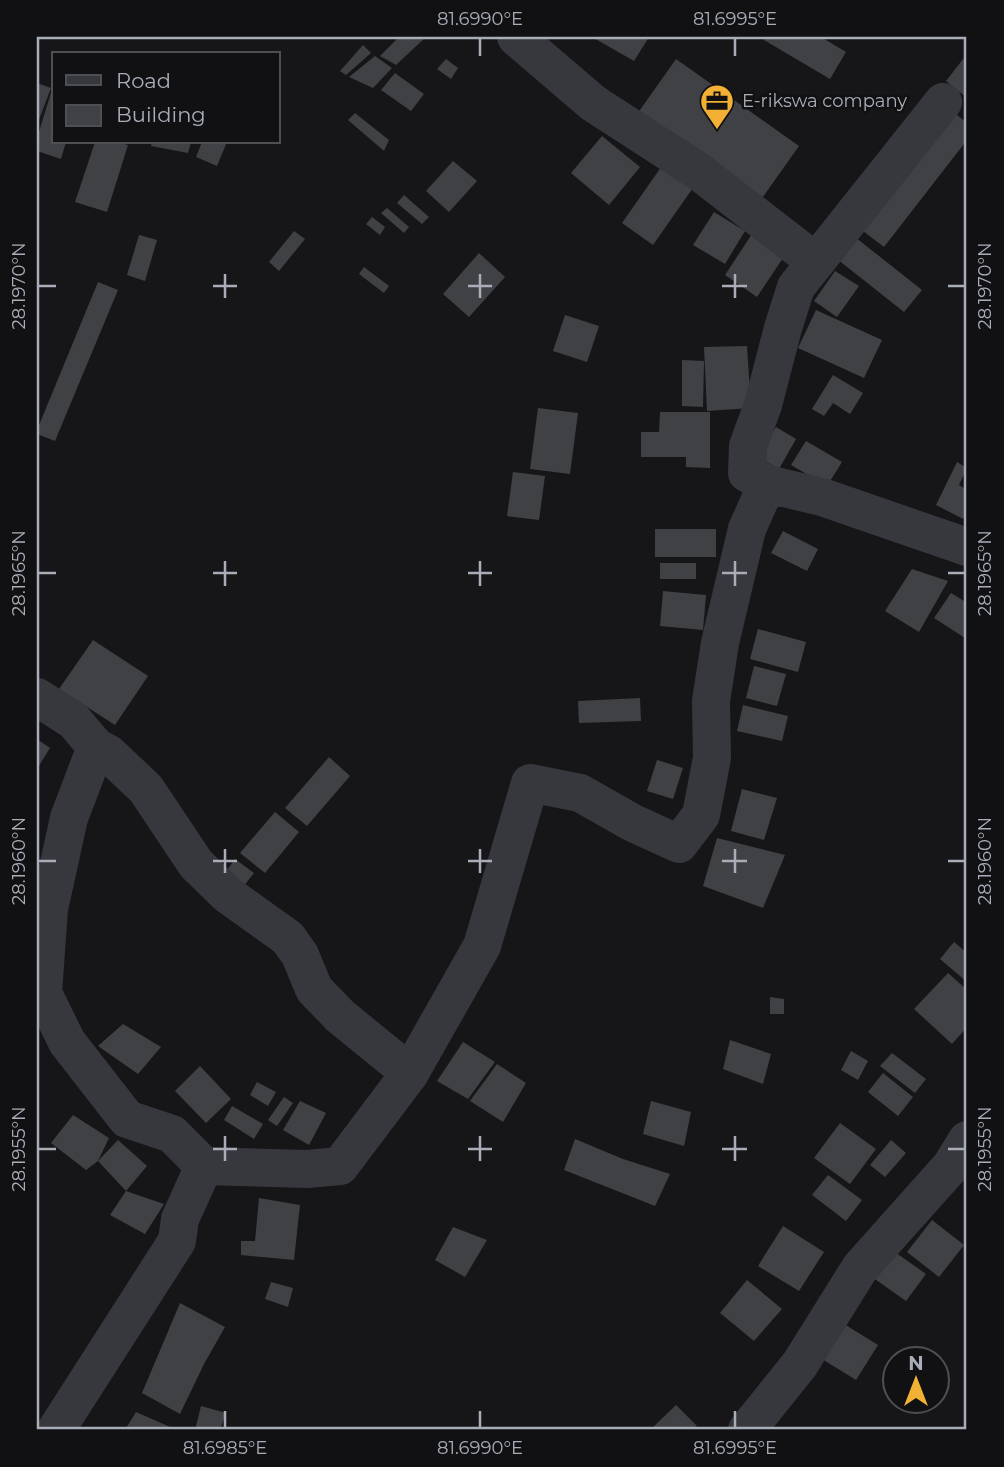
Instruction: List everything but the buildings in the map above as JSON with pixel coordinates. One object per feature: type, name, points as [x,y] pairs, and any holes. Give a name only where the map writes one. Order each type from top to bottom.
[{"type":"street","points":[[516,37],[593,103],[698,171],[816,262]]},
{"type":"street","points":[[943,102],[796,287],[763,405],[748,446],[747,473],[767,484],[822,497],[967,547]]},
{"type":"street","points":[[96,747],[69,818],[49,909],[43,993],[67,1042],[127,1119],[172,1134],[204,1167],[307,1169],[340,1166],[410,1073],[482,946],[530,783],[580,793],[633,823],[679,844],[701,815],[712,758],[711,701],[720,643],[747,528],[767,484]]},
{"type":"street","points":[[37,697],[74,721],[96,747],[109,754],[146,789],[196,864],[228,895],[288,938],[300,955],[314,989],[340,1016],[410,1073]]},
{"type":"street","points":[[747,1430],[800,1364],[860,1268],[962,1164]]},
{"type":"street","points":[[55,1430],[177,1241],[180,1219],[204,1167]]},
{"type":"place","name":"E-rikswa company","points":[[717,131]]}]
